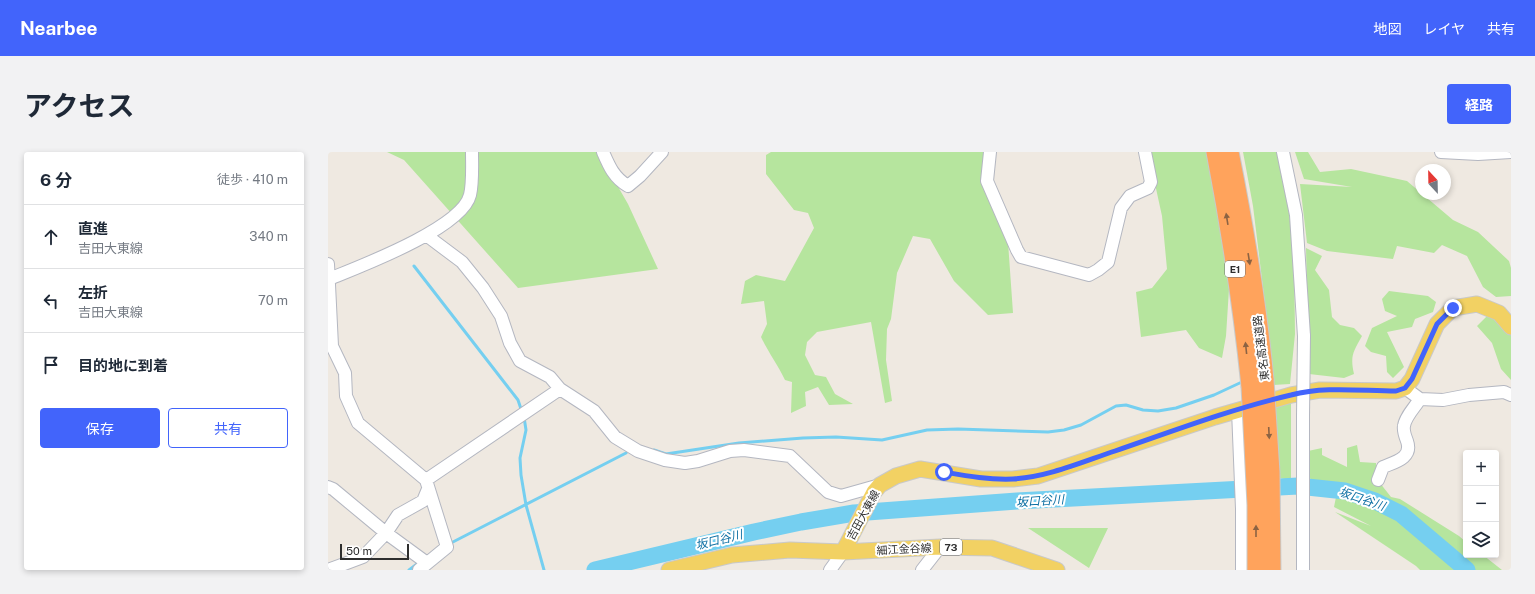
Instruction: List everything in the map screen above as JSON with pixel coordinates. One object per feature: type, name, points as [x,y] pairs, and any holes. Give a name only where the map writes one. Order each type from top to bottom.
[{"type":"highway","name":"東名高速道路","points":[[1215,152],[1226,210],[1240,304],[1258,383],[1271,472],[1272,570]]},
{"type":"highway","name":"東名高速道路","points":[[1230,152],[1240,202],[1261,341],[1258,383],[1256,570]]},
{"type":"main road","points":[[1405,388],[1412,379],[1437,324],[1453,308],[1477,304],[1499,313],[1511,327]]},
{"type":"main road","name":"吉田大東線","points":[[845,547],[877,489],[896,476],[920,469],[981,479],[1013,479],[1038,476],[1234,411],[1291,394],[1320,390],[1396,391],[1405,388]]},
{"type":"main road","name":"細江金谷線","points":[[845,547],[992,548],[1057,570]]},
{"type":"main road","name":"73","points":[[669,570],[732,555],[845,547]]},
{"type":"street","points":[[329,279],[393,253],[455,216],[464,207],[470,195],[472,152]]},
{"type":"street","points":[[603,152],[613,174],[621,182],[628,186],[640,176],[662,152]]},
{"type":"street","points":[[990,152],[987,181],[1021,257],[1089,275],[1108,262],[1121,208],[1130,196],[1148,188],[1151,182],[1146,152]]},
{"type":"street","points":[[1283,152],[1296,215],[1304,336],[1303,570]]},
{"type":"street","points":[[1441,152],[1478,154],[1511,152]]},
{"type":"street","points":[[426,234],[462,262],[483,288],[501,316],[510,342],[520,360],[550,378],[560,389],[594,411],[615,436],[638,451],[665,460],[685,463],[698,461],[730,451],[744,450],[790,456],[828,492],[841,496],[877,489]]},
{"type":"street","points":[[328,264],[332,346],[345,373],[346,396],[358,423],[427,485],[446,543],[423,563],[333,489],[328,487]]},
{"type":"street","points":[[1405,388],[1420,399],[1442,400],[1469,395],[1504,392],[1511,395]]},
{"type":"street","points":[[328,570],[363,557],[386,533],[398,515],[423,501],[427,485],[560,389]]},
{"type":"street","points":[[1378,480],[1383,467],[1403,459],[1408,453],[1409,446],[1403,430],[1404,424],[1420,399]]},
{"type":"street","points":[[1234,411],[1234,458],[1239,511],[1242,570]]},
{"type":"street","points":[[1234,411],[1241,471],[1237,570]]},
{"type":"street","points":[[830,570],[845,547]]},
{"type":"street","points":[[922,570],[940,547]]},
{"type":"green space","points":[[387,152],[598,152],[628,204],[658,269],[518,288],[404,160]]},
{"type":"green space","points":[[771,152],[986,152],[1008,242],[1013,313],[988,315],[954,281],[930,239],[913,236],[897,273],[891,319],[887,329],[886,360],[892,401],[885,403],[871,322],[817,332],[807,342],[805,355],[815,375],[826,377],[835,394],[853,404],[829,405],[818,387],[805,392],[806,406],[791,413],[792,382],[785,380],[761,337],[767,324],[764,301],[741,304],[745,281],[756,275],[785,281],[814,228],[808,213],[794,210],[766,174],[766,155]]},
{"type":"green space","points":[[1148,152],[1207,152],[1214,181],[1229,289],[1226,336],[1222,358],[1199,348],[1186,330],[1141,337],[1136,292],[1152,288],[1167,269],[1162,216]]},
{"type":"green space","points":[[1243,152],[1278,152],[1285,183],[1294,252],[1295,334],[1290,384],[1273,385],[1273,369],[1253,206]]},
{"type":"green space","points":[[1295,152],[1308,152],[1320,172],[1351,169],[1407,181],[1415,188],[1415,200],[1429,200],[1453,220],[1478,232],[1509,261],[1511,268],[1511,296],[1496,297],[1483,287],[1467,256],[1442,245],[1434,253],[1397,246],[1393,259],[1327,251],[1307,243],[1300,184],[1352,187],[1304,179]]},
{"type":"green space","points":[[1306,248],[1322,256],[1315,270],[1329,290],[1332,317],[1340,325],[1354,328],[1362,336],[1356,346],[1352,358],[1354,374],[1344,378],[1309,374]]},
{"type":"green space","points":[[1389,291],[1428,296],[1436,302],[1433,312],[1415,319],[1412,327],[1387,332],[1404,367],[1393,378],[1387,372],[1386,356],[1371,352],[1365,346],[1372,328],[1397,316],[1385,311],[1382,299]]},
{"type":"green space","points":[[1489,314],[1511,330],[1511,380],[1501,369],[1492,343],[1477,326]]},
{"type":"green space","points":[[1274,400],[1291,400],[1291,480],[1279,478]]},
{"type":"green space","points":[[1357,445],[1360,462],[1376,463],[1376,478],[1391,497],[1400,499],[1463,539],[1463,558],[1487,558],[1502,570],[1420,570],[1335,512],[1371,526],[1334,507],[1339,482],[1315,484],[1308,476],[1308,451],[1322,448],[1322,455],[1347,467],[1347,448]]},
{"type":"green space","points":[[1028,528],[1108,528],[1089,568]]},
{"type":"waterway","points":[[414,266],[518,400],[522,412]]},
{"type":"waterway","points":[[654,450],[666,454],[739,443],[803,438],[836,437],[882,440],[927,430],[958,429],[1048,432],[1064,430],[1081,425],[1116,406],[1126,405],[1143,410],[1158,411],[1176,408],[1214,395],[1244,381]]},
{"type":"waterway","points":[[524,417],[526,430],[520,458],[521,475],[526,505],[544,570]]},
{"type":"waterway","points":[[449,544],[626,453]]},
{"type":"waterway","name":"坂口谷川","points":[[595,570],[754,532],[854,513],[1017,501],[1298,486],[1345,491],[1375,501],[1401,514],[1467,570]]},
{"type":"waterway","points":[[409,570],[417,564]]},
{"type":"route","points":[[944,472],[981,479],[1013,479],[1038,476],[1215,416],[1291,394],[1320,390],[1347,389],[1396,391],[1405,388],[1412,379],[1437,324],[1453,308]]}]
